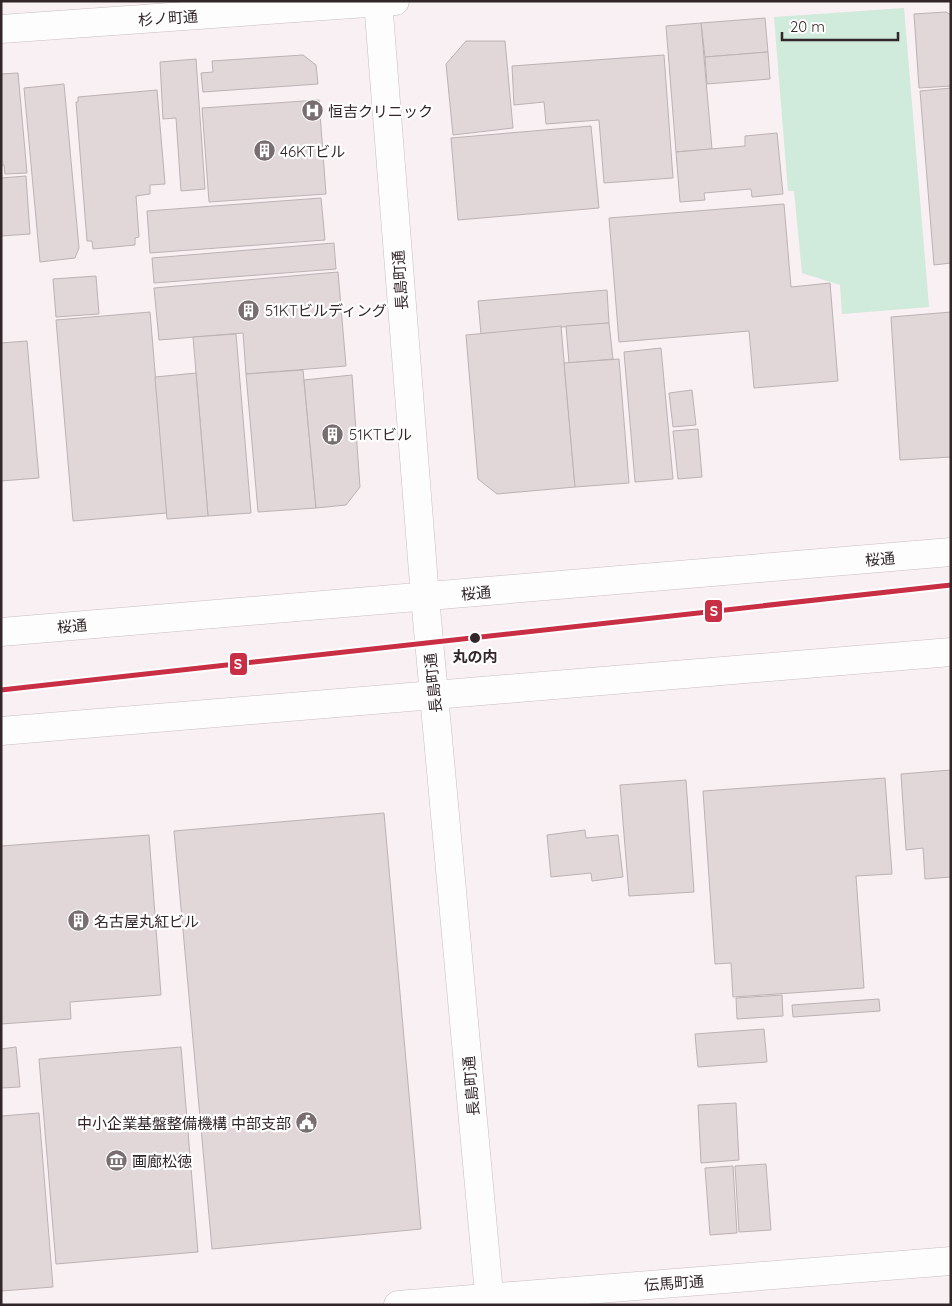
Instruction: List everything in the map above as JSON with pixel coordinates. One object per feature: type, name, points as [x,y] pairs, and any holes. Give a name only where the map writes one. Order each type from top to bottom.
[{"type":"main road","name":"杉ノ町通","points":[[1,29],[384,2]]},
{"type":"main road","name":"長島町通","points":[[384,2],[425,598],[490,1301]]},
{"type":"main road","name":"桜通","points":[[1,632],[425,598],[951,552]]},
{"type":"main road","points":[[1,731],[951,652]]},
{"type":"main road","name":"伝馬町通","points":[[398,1305],[490,1301],[951,1260]]},
{"type":"green space","points":[[904,8],[929,307],[842,314],[840,285],[802,273],[794,191],[788,191],[774,17]]},
{"type":"building","points":[[946,12],[951,15],[951,86],[919,88],[914,14]]},
{"type":"building","points":[[765,18],[768,52],[705,57],[701,23]]},
{"type":"building","points":[[701,23],[712,149],[676,152],[666,26]]},
{"type":"building","points":[[466,41],[505,41],[513,128],[453,135],[446,64]]},
{"type":"building","points":[[768,52],[770,79],[707,84],[705,57]]},
{"type":"building","points":[[303,55],[316,65],[318,84],[203,92],[201,73],[213,72],[212,61]]},
{"type":"building","points":[[664,55],[673,178],[604,183],[599,120],[546,124],[544,102],[514,105],[512,66]]},
{"type":"building","points":[[196,59],[205,189],[181,191],[176,118],[163,119],[160,62]]},
{"type":"building","points":[[18,73],[27,173],[5,174],[4,165],[1,165],[1,74]]},
{"type":"building","points":[[64,84],[79,248],[75,258],[40,262],[24,88]]},
{"type":"building","points":[[951,88],[951,263],[934,265],[920,91]]},
{"type":"building","points":[[157,90],[165,184],[150,185],[150,194],[136,196],[139,237],[135,238],[135,245],[93,249],[92,241],[87,241],[76,102],[78,102],[78,97]]},
{"type":"building","name":"46KTビル","points":[[319,100],[326,194],[209,202],[202,108]]},
{"type":"building","points":[[591,126],[599,208],[458,220],[451,138]]},
{"type":"building","points":[[777,133],[783,194],[752,197],[751,189],[704,193],[705,200],[680,202],[676,152],[745,146],[745,136]]},
{"type":"building","points":[[26,176],[30,234],[1,236],[1,178]]},
{"type":"building","points":[[321,198],[325,240],[150,253],[147,211]]},
{"type":"building","points":[[784,204],[791,287],[830,283],[838,381],[754,388],[749,331],[619,342],[609,218]]},
{"type":"building","points":[[334,243],[336,269],[154,283],[152,258]]},
{"type":"building","name":"51KTビルディング","points":[[338,272],[346,366],[246,374],[243,333],[159,340],[154,288]]},
{"type":"building","points":[[96,276],[99,314],[56,317],[53,279]]},
{"type":"building","points":[[607,290],[609,323],[481,334],[478,301]]},
{"type":"building","points":[[150,312],[167,513],[73,521],[56,320]]},
{"type":"building","points":[[951,312],[951,457],[900,460],[891,317]]},
{"type":"building","points":[[609,323],[613,359],[569,363],[566,326]]},
{"type":"building","points":[[561,326],[575,487],[497,494],[478,479],[466,335]]},
{"type":"building","points":[[236,334],[251,513],[208,516],[193,337]]},
{"type":"building","points":[[27,341],[39,478],[1,481],[1,343]]},
{"type":"building","points":[[661,348],[673,479],[635,482],[624,352]]},
{"type":"building","points":[[619,359],[629,483],[575,487],[564,363]]},
{"type":"building","points":[[303,370],[316,508],[258,512],[246,374]]},
{"type":"building","points":[[196,373],[208,516],[167,519],[155,377]]},
{"type":"building","name":"51KTビル","points":[[352,375],[360,487],[346,505],[316,508],[304,380]]},
{"type":"building","points":[[692,390],[696,425],[673,427],[669,393]]},
{"type":"building","points":[[698,429],[702,477],[678,479],[673,431]]},
{"type":"building","points":[[951,770],[951,877],[925,879],[923,848],[906,850],[901,774]]},
{"type":"building","points":[[885,778],[892,874],[856,876],[864,988],[733,997],[731,963],[715,964],[703,791]]},
{"type":"building","points":[[686,780],[694,892],[629,896],[620,785]]},
{"type":"building","points":[[384,813],[421,1229],[212,1249],[174,831]]},
{"type":"building","points":[[585,830],[586,838],[618,835],[623,877],[592,881],[591,873],[551,877],[547,835]]},
{"type":"building","name":"名古屋丸紅ビル","points":[[149,835],[161,995],[70,1002],[71,1019],[1,1024],[1,846]]},
{"type":"building","points":[[782,995],[783,1016],[737,1019],[736,998]]},
{"type":"building","points":[[879,999],[880,1011],[793,1017],[792,1005]]},
{"type":"building","points":[[764,1029],[767,1062],[698,1067],[695,1034]]},
{"type":"building","points":[[16,1047],[20,1087],[1,1088],[1,1049]]},
{"type":"building","points":[[181,1047],[198,1252],[56,1264],[39,1059]]},
{"type":"building","points":[[736,1103],[739,1160],[701,1163],[698,1105]]},
{"type":"building","points":[[39,1113],[53,1287],[1,1291],[1,1116]]},
{"type":"building","points":[[766,1164],[771,1230],[739,1232],[735,1166]]},
{"type":"building","points":[[733,1166],[737,1233],[710,1235],[705,1168]]},
{"type":"transit line","name":"S","points":[[1,690],[951,585]]},
{"type":"place","name":"恒吉クリニック","points":[[312,111]]},
{"type":"place","name":"46KTビル","points":[[264,151]]},
{"type":"place","name":"51KTビルディング","points":[[249,310]]},
{"type":"place","name":"51KTビル","points":[[333,434]]},
{"type":"place","name":"丸の内","points":[[475,638]]},
{"type":"place","name":"名古屋丸紅ビル","points":[[78,921]]},
{"type":"place","name":"中小企業基盤整備機構 中部支部","points":[[307,1123]]},
{"type":"place","name":"画廊松徳","points":[[116,1161]]}]
